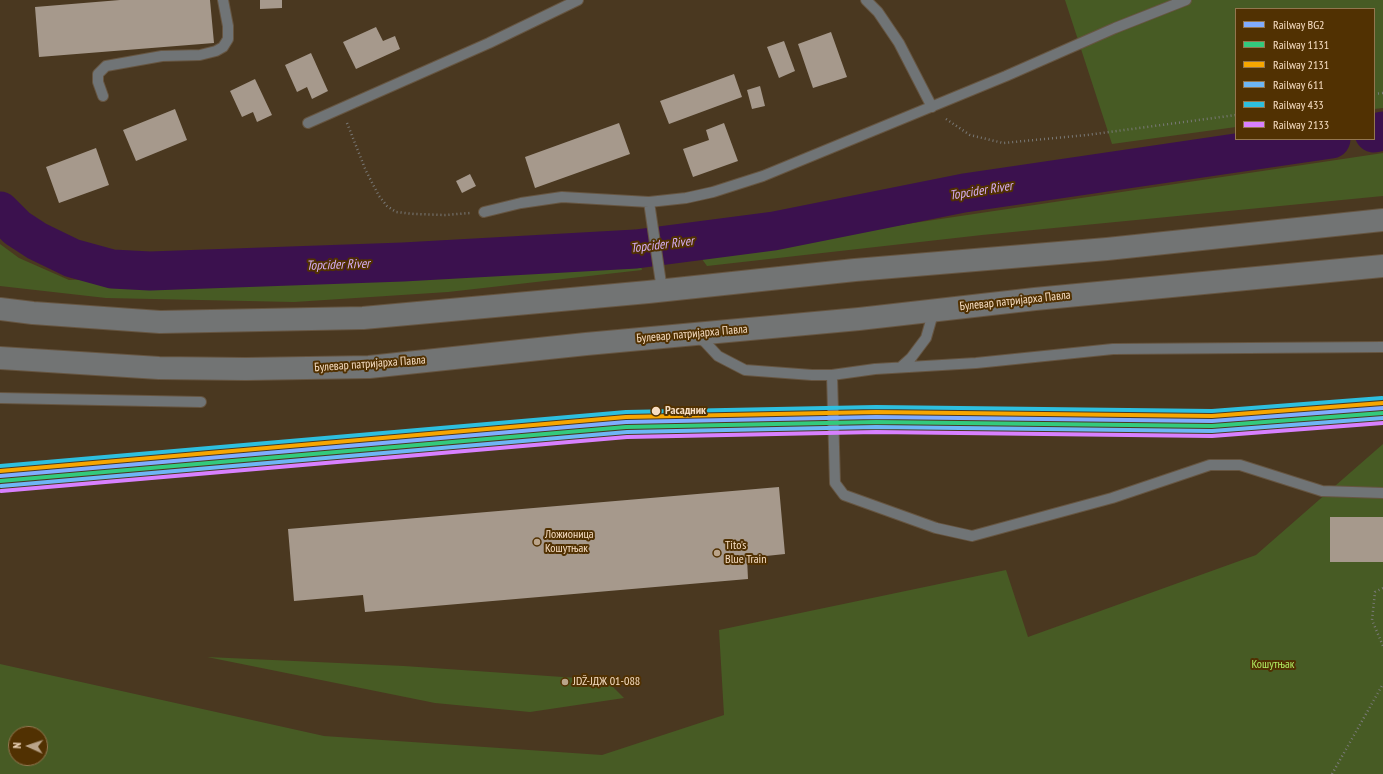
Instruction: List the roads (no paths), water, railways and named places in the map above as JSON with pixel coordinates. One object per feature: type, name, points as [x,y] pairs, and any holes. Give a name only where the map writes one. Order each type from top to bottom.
[{"type":"main road","points":[[0,309],[33,313],[160,322],[363,318],[662,284],[1114,248],[1383,220]]},
{"type":"main road","name":"Булевар патријарха Павла","points":[[0,358],[159,368],[246,369],[369,366],[1383,266]]},
{"type":"lane","points":[[103,96],[98,74],[106,66],[162,56],[200,54],[216,51],[224,46],[228,38],[228,26],[223,0]]},
{"type":"lane","points":[[308,123],[489,43],[578,0]]},
{"type":"lane","points":[[866,0],[878,12],[899,43],[932,107]]},
{"type":"lane","points":[[484,212],[521,203],[562,197],[649,202],[693,196],[763,176],[1006,76],[1115,28],[1186,0]]},
{"type":"lane","points":[[649,202],[662,284]]},
{"type":"lane","points":[[902,367],[926,338],[934,310]]},
{"type":"lane","points":[[693,334],[705,342],[718,356],[745,370],[812,375],[832,375],[902,367],[976,363],[1113,349],[1383,348]]},
{"type":"lane","points":[[832,375],[835,483],[844,495],[936,528],[972,536],[1112,498],[1210,465],[1240,465],[1322,491],[1383,493]]},
{"type":"lane","points":[[0,398],[200,402]]},
{"type":"waterway","name":"Topcider River","points":[[1375,133],[1383,131]]},
{"type":"waterway","name":"Topcider River","points":[[0,211],[17,228],[37,241],[72,258],[112,269],[150,271],[403,262],[636,249],[774,231],[964,193],[1324,140]]},
{"type":"rail line","name":"433","points":[[0,466],[626,412],[876,407],[1212,411],[1382,398]]},
{"type":"rail line","name":"2131","points":[[0,471],[626,417],[876,412],[1212,416],[1383,403]]},
{"type":"rail line","name":"BG2","points":[[0,476],[626,422],[876,417],[1212,421],[1383,408]]},
{"type":"rail line","name":"1131","points":[[0,481],[626,427],[876,422],[1212,426],[1383,413]]},
{"type":"rail line","name":"611","points":[[1,486],[627,432],[876,427],[1212,431],[1383,418]]},
{"type":"rail line","name":"2133","points":[[1,491],[627,437],[876,432],[1212,436],[1383,423]]},
{"type":"place","name":"Расадник","points":[[656,411]]},
{"type":"place","name":"Ложионица Кошутњак","points":[[537,542]]},
{"type":"place","name":"Tito's Blue Train","points":[[717,553]]},
{"type":"place","name":"JDŽ-JДЖ 01-088","points":[[565,682]]},
{"type":"park label","name":"Кошутњак","points":[[1273,665]]}]
